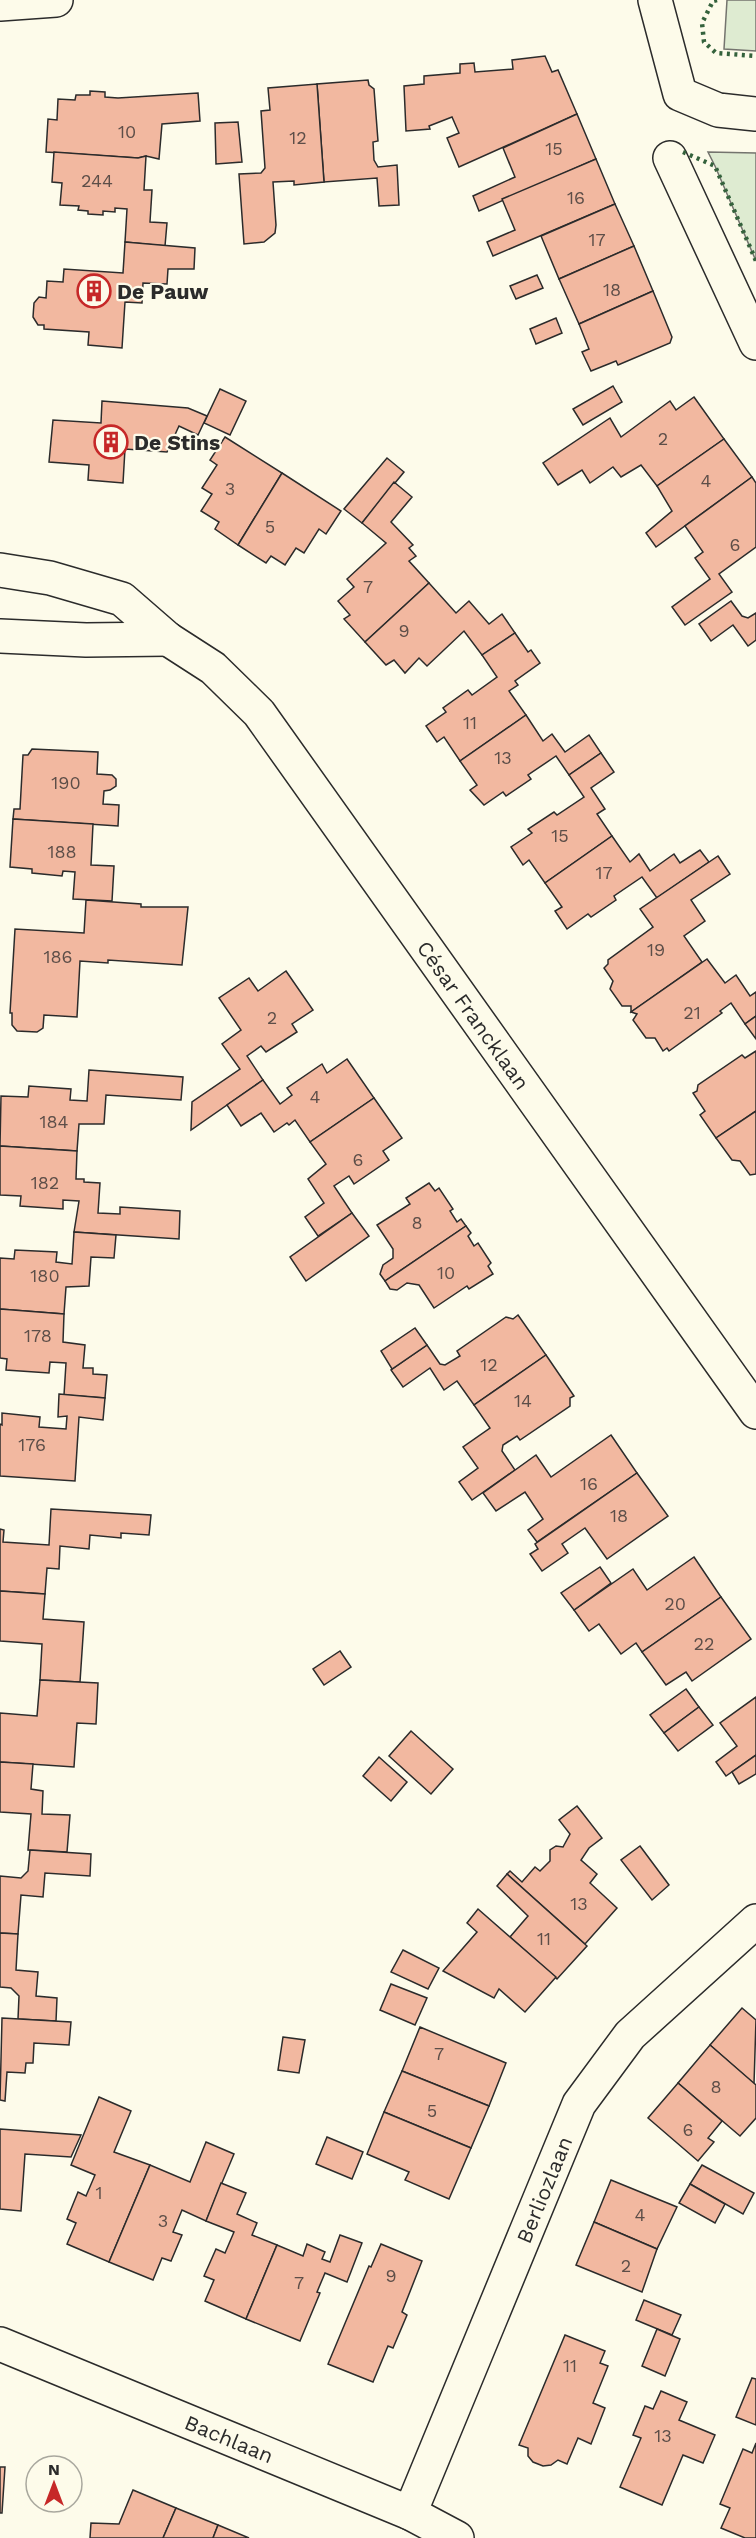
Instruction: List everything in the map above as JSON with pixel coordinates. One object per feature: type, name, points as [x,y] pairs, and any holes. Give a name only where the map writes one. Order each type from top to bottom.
[{"type":"street","points":[[0,4],[56,0]]},
{"type":"street","points":[[655,0],[680,94],[717,110],[756,114]]},
{"type":"street","points":[[670,158],[756,343]]},
{"type":"street","name":"César Francklaan","points":[[0,570],[50,578],[122,599],[168,639],[213,668],[259,713],[756,1412]]},
{"type":"street","points":[[0,636],[86,640],[168,639]]},
{"type":"street","name":"Berliozlaan","points":[[410,2513],[579,2104],[630,2035],[756,1921]]},
{"type":"street","name":"Bachlaan","points":[[0,2344],[410,2513],[457,2538]]},
{"type":"green space","points":[[727,0],[756,0],[756,51],[724,49]]},
{"type":"green space","points":[[708,152],[756,153],[756,261],[715,166]]},
{"type":"building","points":[[545,56],[552,72],[558,70],[577,114],[459,167],[447,138],[459,133],[452,117],[429,126],[430,129],[406,131],[404,86],[424,84],[424,76],[460,73],[460,64],[474,63],[475,72],[513,69],[512,60]]},
{"type":"building","points":[[368,80],[369,85],[374,89],[378,141],[373,142],[374,160],[378,167],[397,165],[399,205],[379,206],[377,178],[324,182],[317,84]]},
{"type":"building","points":[[317,84],[324,182],[294,185],[294,181],[273,182],[275,233],[264,242],[244,244],[239,174],[261,173],[265,168],[261,111],[270,110],[268,88]]},
{"type":"building","points":[[90,91],[105,92],[105,97],[118,98],[198,93],[200,121],[162,124],[159,159],[146,156],[138,158],[46,152],[48,119],[57,120],[58,99],[75,100],[76,95],[90,95]]},
{"type":"building","points":[[577,114],[596,159],[479,211],[473,196],[515,177],[503,148]]},
{"type":"building","points":[[238,122],[242,162],[216,164],[215,123]]},
{"type":"building","points":[[54,152],[138,158],[146,156],[144,190],[152,190],[150,222],[167,223],[165,246],[125,242],[127,209],[115,208],[115,212],[103,211],[103,215],[88,214],[88,211],[78,210],[79,206],[60,205],[62,183],[52,182]]},
{"type":"building","points":[[596,159],[615,204],[493,256],[487,242],[515,230],[502,199]]},
{"type":"building","points":[[615,204],[634,246],[559,279],[541,236]]},
{"type":"building","name":"De Pauw","points":[[125,242],[195,248],[194,269],[168,269],[167,284],[143,283],[142,303],[125,302],[122,348],[88,345],[89,332],[44,329],[44,325],[38,325],[33,317],[34,303],[39,297],[46,298],[47,281],[63,282],[64,269],[123,273]]},
{"type":"building","points":[[634,246],[653,291],[579,324],[559,279]]},
{"type":"building","points":[[537,275],[543,288],[516,299],[510,286]]},
{"type":"building","points":[[653,291],[672,337],[670,343],[618,365],[616,361],[591,371],[582,352],[589,349],[579,324]]},
{"type":"building","points":[[556,318],[562,333],[536,344],[530,329]]},
{"type":"building","points":[[613,386],[622,402],[583,425],[573,409]]},
{"type":"building","points":[[220,389],[246,401],[230,435],[204,423]]},
{"type":"building","points":[[694,397],[724,439],[657,486],[641,465],[621,477],[613,467],[590,483],[582,470],[558,485],[543,463],[610,418],[621,437],[670,401],[676,410]]},
{"type":"building","name":"De Stins","points":[[102,401],[188,408],[207,416],[198,435],[179,426],[167,452],[125,449],[123,483],[88,480],[89,465],[49,462],[53,420],[101,423]]},
{"type":"building","points":[[225,437],[282,473],[238,545],[215,529],[219,522],[201,511],[212,494],[202,488],[217,465],[210,460]]},
{"type":"building","points":[[724,439],[752,477],[656,547],[646,533],[672,511],[657,486]]},
{"type":"building","points":[[387,458],[404,472],[362,523],[344,509]]},
{"type":"building","points":[[282,473],[341,511],[326,534],[319,529],[304,553],[296,548],[285,565],[271,556],[266,563],[238,545]]},
{"type":"building","points":[[752,477],[756,483],[756,547],[719,574],[732,592],[685,625],[672,607],[710,579],[695,558],[703,552],[685,526]]},
{"type":"building","points":[[394,482],[412,497],[391,522],[413,545],[409,548],[416,556],[409,561],[429,583],[365,642],[344,619],[350,615],[338,601],[354,587],[347,579],[386,543],[362,523]]},
{"type":"building","points":[[429,583],[456,613],[469,601],[489,624],[502,614],[515,633],[482,655],[464,631],[427,666],[419,658],[405,673],[394,660],[386,665],[365,642]]},
{"type":"building","points":[[731,601],[742,616],[748,618],[756,613],[756,640],[748,646],[733,625],[711,641],[699,624]]},
{"type":"building","points":[[515,633],[528,652],[531,650],[540,663],[515,681],[518,685],[509,691],[526,715],[460,761],[444,737],[437,742],[426,726],[446,712],[443,708],[468,690],[472,695],[497,677],[482,655]]},
{"type":"building","points":[[526,715],[543,741],[552,734],[565,752],[589,735],[601,753],[569,775],[556,756],[528,775],[531,779],[506,796],[503,792],[484,805],[470,790],[477,785],[460,761]]},
{"type":"building","points":[[32,749],[98,752],[97,774],[112,775],[116,779],[116,786],[104,791],[103,804],[119,805],[118,826],[13,819],[14,809],[20,809],[23,755],[28,755]]},
{"type":"building","points":[[601,753],[614,772],[591,788],[605,809],[597,814],[612,836],[545,883],[529,860],[523,865],[511,847],[532,833],[528,829],[554,812],[557,815],[584,797],[569,775]]},
{"type":"building","points":[[13,819],[93,824],[91,865],[114,866],[112,901],[73,899],[75,872],[63,871],[62,876],[32,873],[32,869],[10,867]]},
{"type":"building","points":[[612,836],[630,862],[639,854],[650,871],[674,854],[680,863],[700,850],[709,862],[657,898],[642,877],[614,896],[616,900],[591,917],[588,914],[567,929],[555,911],[562,907],[545,883]]},
{"type":"building","points":[[718,856],[730,874],[691,900],[705,921],[684,936],[702,962],[631,1012],[631,1006],[622,1006],[610,989],[613,981],[604,968],[608,960],[653,927],[640,909]]},
{"type":"building","points":[[86,900],[141,904],[141,907],[188,907],[182,965],[108,960],[108,963],[80,961],[77,1017],[44,1015],[43,1028],[37,1032],[17,1031],[12,1025],[12,1013],[10,1013],[15,929],[84,933]]},
{"type":"building","points":[[707,959],[725,983],[736,975],[750,996],[756,992],[756,1016],[745,1024],[731,1003],[720,1011],[722,1013],[669,1051],[667,1048],[663,1051],[655,1038],[646,1038],[633,1020],[637,1014],[631,1012]]},
{"type":"building","points":[[286,971],[313,1010],[292,1024],[297,1032],[266,1052],[261,1046],[247,1056],[263,1080],[191,1130],[192,1102],[240,1069],[222,1044],[241,1030],[219,998],[249,978],[258,991]]},
{"type":"building","points":[[756,1016],[756,1039],[745,1024]]},
{"type":"building","points":[[756,1051],[756,1111],[716,1138],[700,1115],[705,1111],[693,1093],[697,1091],[698,1085],[742,1055],[745,1058]]},
{"type":"building","points":[[347,1059],[374,1098],[310,1142],[295,1120],[274,1132],[261,1113],[241,1126],[227,1105],[263,1080],[280,1104],[292,1095],[287,1088],[322,1064],[327,1073]]},
{"type":"building","points":[[89,1070],[183,1077],[181,1100],[106,1095],[104,1124],[79,1124],[77,1151],[0,1146],[1,1096],[28,1097],[29,1086],[71,1089],[70,1100],[87,1101]]},
{"type":"building","points":[[374,1098],[402,1138],[383,1151],[389,1160],[354,1184],[349,1176],[334,1186],[352,1213],[318,1236],[305,1217],[324,1203],[308,1179],[326,1164],[310,1142]]},
{"type":"building","points":[[756,1111],[756,1174],[750,1175],[740,1161],[732,1160],[716,1138]]},
{"type":"building","points":[[0,1146],[77,1151],[76,1179],[100,1183],[98,1213],[120,1214],[120,1207],[180,1211],[179,1239],[74,1232],[79,1201],[63,1200],[63,1209],[20,1206],[21,1196],[0,1195]]},
{"type":"building","points":[[429,1183],[435,1191],[439,1188],[453,1209],[450,1211],[457,1222],[461,1219],[466,1226],[385,1281],[380,1274],[383,1265],[393,1258],[393,1249],[377,1225],[410,1204],[406,1198]]},
{"type":"building","points":[[352,1213],[369,1236],[306,1281],[290,1257]]},
{"type":"building","points":[[466,1226],[471,1233],[468,1236],[474,1246],[478,1243],[491,1263],[488,1266],[493,1274],[469,1289],[467,1286],[434,1308],[419,1285],[407,1283],[397,1290],[390,1289],[385,1281]]},
{"type":"building","points":[[74,1232],[116,1235],[114,1258],[91,1257],[89,1286],[66,1287],[64,1314],[0,1309],[0,1258],[14,1259],[15,1250],[57,1252],[56,1262],[72,1264]]},
{"type":"building","points":[[0,1309],[64,1314],[63,1342],[85,1345],[83,1368],[93,1368],[93,1374],[107,1375],[105,1398],[64,1395],[66,1363],[50,1362],[49,1373],[6,1370],[7,1359],[0,1358]]},
{"type":"building","points":[[518,1315],[546,1355],[474,1405],[457,1381],[444,1390],[430,1368],[403,1387],[391,1370],[427,1345],[440,1364],[445,1365],[460,1356],[457,1351],[506,1317],[513,1319]]},
{"type":"building","points":[[415,1328],[427,1345],[392,1369],[381,1351]]},
{"type":"building","points":[[546,1355],[574,1396],[570,1398],[570,1406],[520,1440],[517,1436],[503,1445],[502,1451],[515,1470],[472,1500],[459,1482],[478,1468],[463,1447],[490,1428],[474,1405]]},
{"type":"building","points":[[59,1394],[105,1398],[103,1420],[79,1417],[75,1481],[0,1476],[2,1413],[40,1417],[39,1427],[66,1429],[67,1416],[58,1417]]},
{"type":"building","points":[[611,1435],[637,1473],[537,1542],[528,1530],[543,1519],[525,1492],[496,1511],[483,1493],[536,1455],[551,1477]]},
{"type":"building","points":[[637,1473],[668,1516],[607,1559],[585,1528],[562,1544],[568,1553],[542,1571],[530,1554],[538,1549],[535,1544]]},
{"type":"building","points":[[51,1509],[151,1515],[149,1535],[121,1533],[121,1538],[90,1535],[89,1549],[60,1546],[59,1569],[47,1568],[45,1594],[0,1591],[0,1529],[4,1530],[3,1542],[49,1545]]},
{"type":"building","points":[[694,1557],[721,1597],[642,1652],[636,1643],[621,1654],[599,1624],[589,1631],[574,1610],[633,1569],[647,1590]]},
{"type":"building","points":[[600,1567],[611,1583],[574,1610],[561,1593]]},
{"type":"building","points":[[0,1591],[45,1594],[43,1619],[84,1622],[80,1682],[40,1680],[42,1644],[0,1641]]},
{"type":"building","points":[[721,1597],[751,1639],[692,1681],[686,1672],[666,1685],[642,1652]]},
{"type":"building","points":[[340,1651],[351,1667],[324,1685],[313,1669]]},
{"type":"building","points":[[40,1680],[98,1683],[96,1724],[77,1723],[74,1767],[0,1762],[0,1713],[37,1716]]},
{"type":"building","points":[[686,1689],[699,1707],[664,1733],[650,1715]]},
{"type":"building","points":[[756,1697],[756,1755],[726,1776],[716,1762],[737,1746],[720,1723]]},
{"type":"building","points":[[699,1707],[713,1725],[678,1751],[664,1733]]},
{"type":"building","points":[[411,1731],[453,1769],[431,1794],[389,1756]]},
{"type":"building","points":[[756,1755],[756,1774],[739,1784],[732,1772]]},
{"type":"building","points":[[379,1757],[407,1782],[391,1801],[363,1776]]},
{"type":"building","points":[[0,1762],[33,1764],[31,1789],[43,1791],[42,1814],[70,1815],[67,1852],[28,1850],[31,1814],[0,1812]]},
{"type":"building","points":[[577,1806],[602,1838],[589,1848],[581,1860],[597,1874],[590,1883],[617,1908],[585,1944],[507,1874],[510,1871],[522,1882],[535,1867],[540,1871],[550,1861],[550,1850],[556,1846],[563,1847],[570,1834],[559,1820]]},
{"type":"building","points":[[640,1846],[669,1885],[652,1900],[621,1860]]},
{"type":"building","points":[[30,1850],[91,1854],[90,1876],[45,1873],[43,1897],[21,1895],[18,1934],[0,1933],[0,1876],[21,1878],[28,1871]]},
{"type":"building","points":[[507,1874],[587,1946],[557,1979],[510,1937],[528,1916],[497,1886]]},
{"type":"building","points":[[478,1909],[556,1977],[525,2012],[499,1989],[494,1998],[443,1971],[477,1932],[467,1923]]},
{"type":"building","points":[[0,1933],[18,1934],[16,1970],[38,1972],[36,1996],[57,1998],[56,2021],[18,2019],[19,1996],[11,1988],[0,1987]]},
{"type":"building","points":[[403,1950],[439,1968],[428,1989],[391,1972]]},
{"type":"building","points":[[391,1984],[427,1998],[415,2025],[380,2010]]},
{"type":"building","points":[[742,2008],[756,2020],[754,2084],[710,2045]]},
{"type":"building","points":[[2,2018],[71,2022],[69,2045],[34,2043],[33,2063],[26,2063],[25,2073],[7,2072],[5,2101],[0,2100]]},
{"type":"building","points":[[420,2027],[506,2063],[489,2106],[402,2071]]},
{"type":"building","points":[[283,2037],[305,2040],[299,2073],[278,2070]]},
{"type":"building","points":[[710,2045],[756,2085],[756,2118],[740,2136],[678,2083]]},
{"type":"building","points":[[402,2071],[489,2106],[471,2148],[384,2112]]},
{"type":"building","points":[[678,2083],[722,2121],[708,2138],[714,2142],[698,2161],[648,2118]]},
{"type":"building","points":[[99,2097],[131,2111],[114,2152],[150,2165],[109,2262],[67,2244],[76,2223],[67,2219],[78,2192],[86,2196],[95,2175],[71,2165]]},
{"type":"building","points":[[384,2112],[471,2148],[449,2199],[405,2180],[409,2172],[367,2154]]},
{"type":"building","points":[[0,2129],[81,2135],[71,2157],[25,2154],[21,2211],[0,2209]]},
{"type":"building","points":[[327,2137],[363,2152],[352,2179],[316,2164]]},
{"type":"building","points":[[206,2142],[234,2154],[206,2221],[182,2210],[173,2232],[182,2235],[171,2261],[162,2258],[153,2280],[109,2262],[150,2165],[190,2182]]},
{"type":"building","points":[[702,2165],[754,2193],[743,2214],[690,2184]]},
{"type":"building","points":[[611,2180],[677,2207],[657,2249],[594,2222]]},
{"type":"building","points":[[221,2183],[246,2193],[237,2214],[257,2223],[252,2235],[277,2245],[246,2319],[205,2301],[214,2280],[204,2276],[216,2249],[225,2253],[234,2232],[206,2221]]},
{"type":"building","points":[[690,2184],[725,2204],[715,2223],[679,2203]]},
{"type":"building","points":[[594,2222],[657,2249],[642,2292],[576,2265]]},
{"type":"building","points":[[340,2235],[362,2243],[347,2282],[325,2273],[317,2292],[320,2293],[300,2341],[246,2319],[277,2245],[303,2256],[307,2244],[325,2252],[322,2259],[330,2262]]},
{"type":"building","points":[[381,2244],[422,2261],[402,2312],[407,2315],[393,2348],[388,2346],[373,2382],[328,2364],[369,2266],[371,2267]]},
{"type":"building","points":[[644,2300],[681,2315],[672,2335],[636,2320]]},
{"type":"building","points":[[657,2329],[680,2339],[665,2376],[642,2366]]},
{"type":"building","points":[[565,2335],[605,2351],[600,2363],[608,2366],[593,2403],[605,2408],[591,2444],[578,2438],[567,2464],[558,2460],[551,2465],[543,2466],[533,2462],[528,2456],[528,2448],[519,2445]]},
{"type":"building","points":[[752,2378],[756,2379],[756,2425],[736,2417]]},
{"type":"building","points":[[661,2391],[687,2402],[679,2420],[715,2435],[703,2463],[683,2455],[662,2505],[620,2487],[641,2438],[633,2435],[645,2406],[653,2409]]},
{"type":"building","points":[[756,2443],[756,2538],[745,2538],[721,2528],[730,2508],[720,2504],[743,2449],[752,2453]]},
{"type":"building","points":[[0,2467],[5,2467],[2,2513],[0,2513]]},
{"type":"building","points":[[133,2490],[176,2508],[163,2538],[90,2538],[91,2523],[119,2524]]},
{"type":"building","points":[[176,2508],[218,2525],[213,2538],[163,2538]]},
{"type":"building","points":[[218,2525],[249,2538],[213,2538]]},
{"type":"hedge","points":[[717,0],[713,1],[702,23],[704,42],[716,53],[756,56]]},
{"type":"hedge","points":[[683,152],[715,166],[756,261]]},
{"type":"place","name":"De Pauw","points":[[94,291]]},
{"type":"place","name":"De Stins","points":[[111,442]]}]
